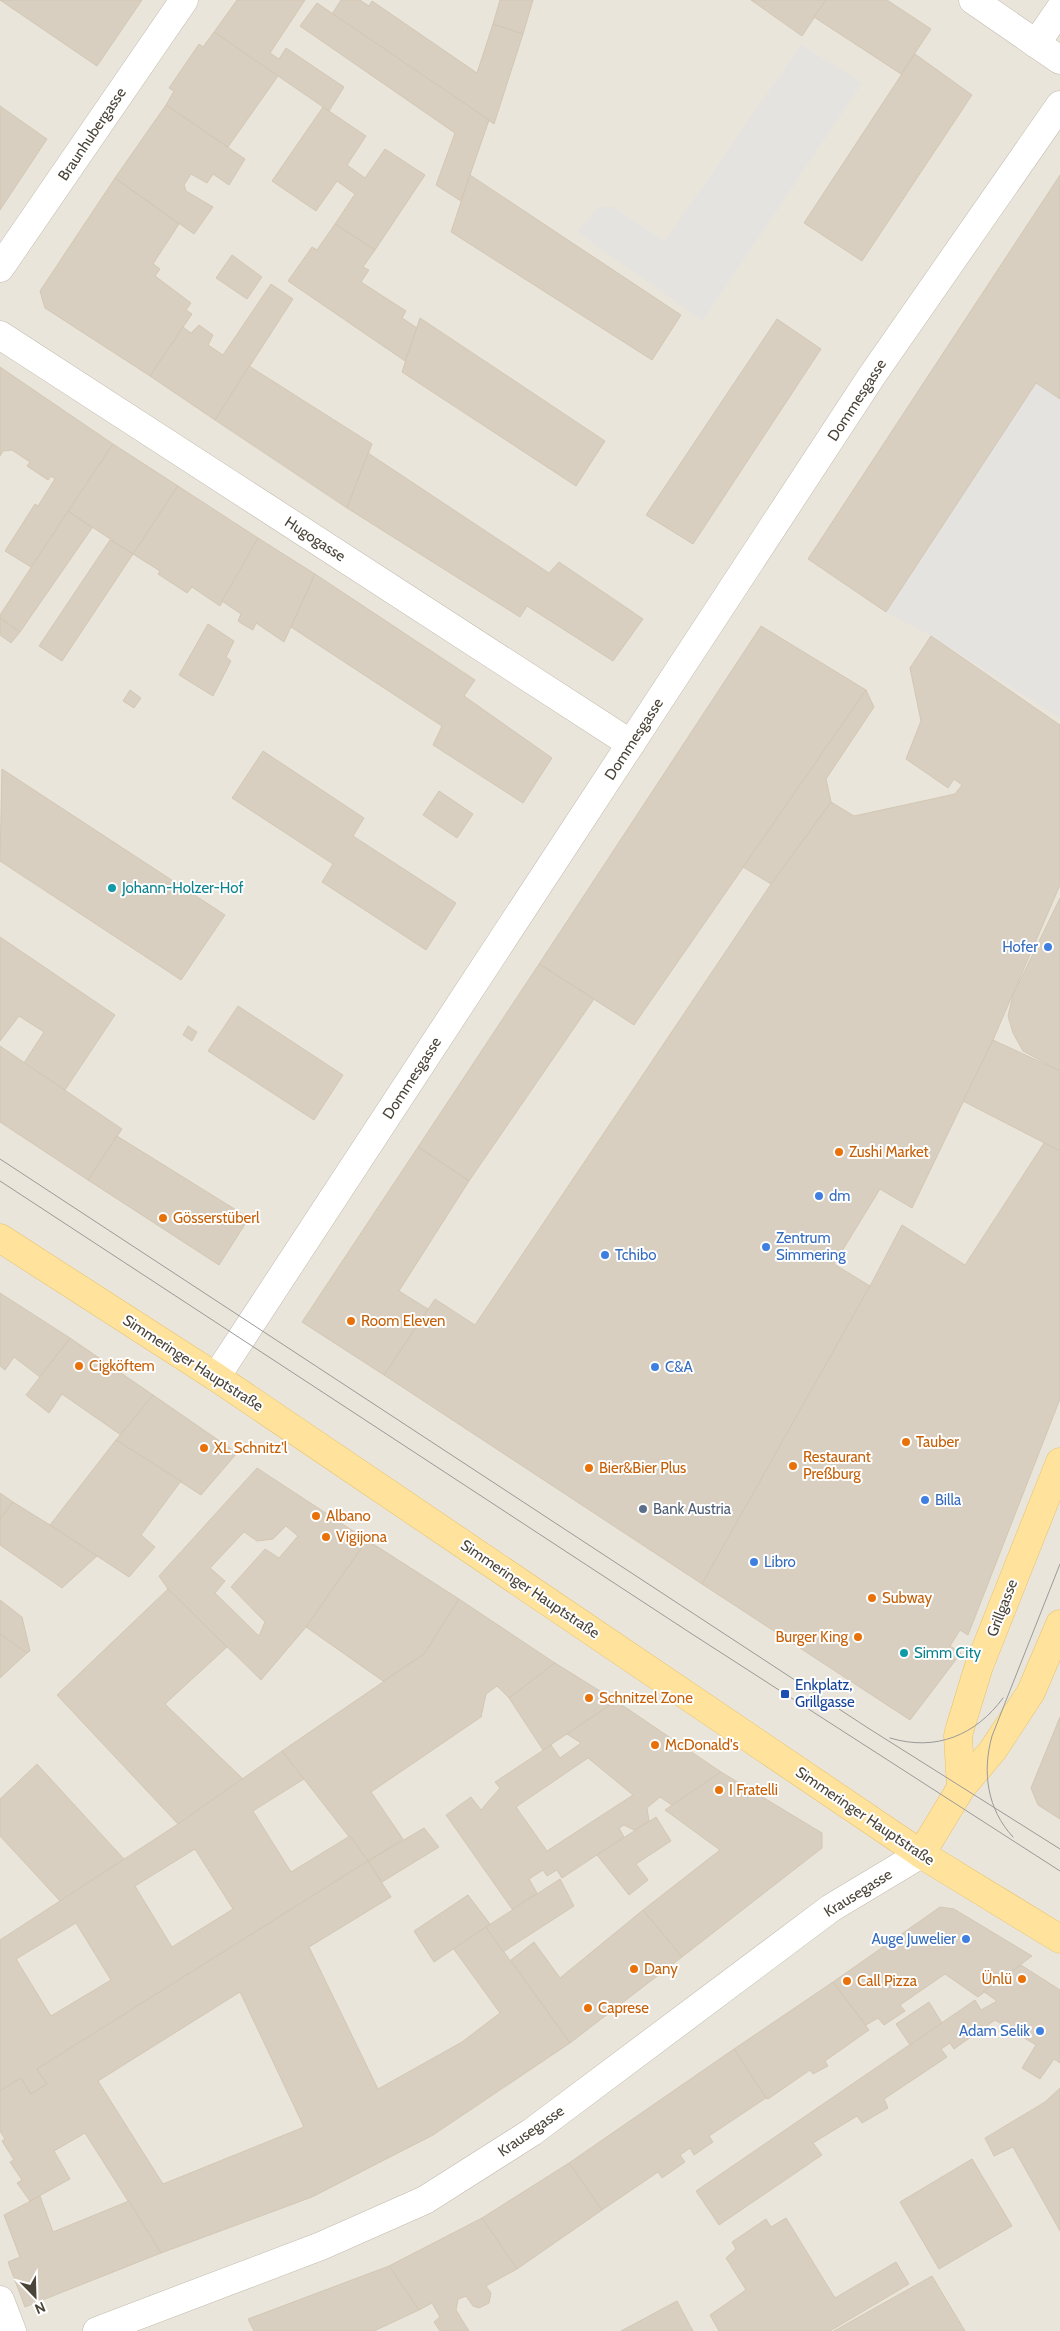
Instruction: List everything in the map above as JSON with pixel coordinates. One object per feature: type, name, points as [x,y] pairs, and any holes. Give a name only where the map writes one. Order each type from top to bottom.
[{"type":"main road","name":"Simmeringer Hauptstraße","points":[[0,1238],[216,1377],[921,1854],[1060,1939]]},
{"type":"main road","name":"Grillgasse","points":[[961,1788],[958,1736],[960,1728],[979,1666],[1060,1462]]},
{"type":"main road","points":[[921,1854],[961,1788],[993,1750],[1031,1692],[1060,1624]]},
{"type":"street","name":"Braunhubergasse","points":[[0,268],[184,0]]},
{"type":"street","points":[[973,0],[1060,60]]},
{"type":"street","points":[[1036,44],[1060,10]]},
{"type":"street","name":"Dommesgasse","points":[[216,1377],[871,377],[1060,105]]},
{"type":"street","name":"Hugogasse","points":[[0,335],[631,744]]},
{"type":"street","name":"Krausegasse","points":[[97,2331],[321,2246],[425,2200],[532,2132],[831,1908],[921,1854]]},
{"type":"street","points":[[0,2300],[12,2331]]},
{"type":"shaded area","points":[[0,0],[1060,0],[1060,2331],[0,2331]]},
{"type":"shaded area","points":[[801,44],[862,83],[703,321],[577,232],[598,207],[614,207],[665,241]]},
{"type":"shaded area","points":[[957,333],[1060,399],[1060,718],[931,636],[886,612],[808,559]]},
{"type":"building","points":[[0,0],[142,0],[97,66]]},
{"type":"building","points":[[237,0],[305,0],[270,53],[279,59],[286,48],[344,87],[329,111],[214,32]]},
{"type":"building","points":[[341,0],[360,0],[369,6],[372,1],[477,73],[493,24],[523,34],[494,124],[332,14]]},
{"type":"building","points":[[500,0],[533,0],[523,34],[493,24]]},
{"type":"building","points":[[751,0],[826,0],[802,36]]},
{"type":"building","points":[[826,0],[887,0],[931,29],[901,74],[814,17]]},
{"type":"building","points":[[317,3],[489,120],[461,201],[436,185],[455,133],[300,26]]},
{"type":"building","points":[[214,32],[278,76],[228,147],[166,105],[174,91],[169,88],[199,44],[203,47]]},
{"type":"building","points":[[915,54],[972,95],[862,261],[804,223]]},
{"type":"building","points":[[166,105],[245,159],[229,185],[213,174],[207,183],[191,174],[184,185],[186,191],[213,207],[194,234],[115,178]]},
{"type":"building","points":[[0,106],[47,139],[0,210]]},
{"type":"building","points":[[323,107],[366,136],[347,165],[365,178],[385,149],[425,175],[375,250],[335,224],[355,194],[337,181],[316,211],[272,181]]},
{"type":"building","points":[[470,175],[681,315],[652,360],[451,232]]},
{"type":"building","points":[[1060,175],[1060,399],[1036,383],[886,612],[808,559]]},
{"type":"building","points":[[115,178],[179,224],[153,264],[160,269],[155,276],[191,303],[186,310],[192,314],[150,376],[45,308],[40,291]]},
{"type":"building","points":[[335,224],[375,250],[363,267],[369,270],[361,282],[406,311],[402,318],[417,328],[405,361],[288,281],[312,247],[317,250]]},
{"type":"building","points":[[232,255],[262,277],[247,299],[216,278]]},
{"type":"building","points":[[271,284],[293,299],[215,420],[150,376],[183,327],[191,333],[199,325],[213,335],[208,345],[223,355]]},
{"type":"building","points":[[420,318],[605,441],[576,486],[402,372]]},
{"type":"building","points":[[777,319],[821,349],[693,544],[646,515]]},
{"type":"building","points":[[249,366],[372,444],[347,508],[215,420]]},
{"type":"building","points":[[0,367],[113,444],[31,567],[5,551],[35,504],[38,506],[55,479],[51,476],[48,480],[27,466],[30,462],[12,450],[3,451],[0,456]]},
{"type":"building","points":[[113,444],[178,486],[133,554],[68,511]]},
{"type":"building","points":[[368,453],[549,573],[559,562],[643,619],[613,661],[527,606],[520,617],[347,508]]},
{"type":"building","points":[[178,486],[258,538],[220,606],[192,587],[187,593],[158,574],[160,571],[133,554]]},
{"type":"building","points":[[68,511],[92,528],[20,632],[0,618],[0,615]]},
{"type":"building","points":[[258,538],[315,574],[284,642],[256,623],[253,630],[244,625],[238,621],[241,614],[222,601]]},
{"type":"building","points":[[110,540],[133,554],[62,661],[39,646]]},
{"type":"building","points":[[315,574],[475,680],[464,696],[552,758],[523,803],[433,745],[442,726],[291,627]]},
{"type":"building","points":[[0,618],[20,632],[11,643],[0,635]]},
{"type":"building","points":[[208,624],[234,641],[226,657],[231,661],[213,696],[179,675]]},
{"type":"building","points":[[761,626],[866,690],[634,1025],[539,964]]},
{"type":"building","points":[[931,636],[1060,725],[1060,885],[993,1040],[912,1208],[880,1189],[834,1264],[870,1286],[702,1584],[384,1375],[435,1299],[475,1325],[771,884],[831,802],[854,816],[955,794],[962,785],[954,779],[948,788],[906,759],[921,721],[910,668]]},
{"type":"building","points":[[130,690],[141,698],[134,708],[123,701]]},
{"type":"building","points":[[866,690],[874,707],[826,779],[831,802],[771,884],[743,867]]},
{"type":"building","points":[[263,751],[364,818],[353,836],[456,903],[426,950],[322,882],[333,864],[232,798]]},
{"type":"building","name":"Johann-Holzer-Hof","points":[[2,769],[225,915],[181,980],[0,861]]},
{"type":"building","points":[[439,791],[473,814],[457,838],[423,815]]},
{"type":"building","name":"Hofer","points":[[1060,898],[1060,1071],[1023,1051],[1013,1033],[1008,1016],[1013,995]]},
{"type":"building","points":[[0,937],[115,1015],[65,1090],[24,1063],[44,1032],[19,1016],[0,1041]]},
{"type":"building","points":[[539,964],[594,999],[469,1181],[418,1147]]},
{"type":"building","points":[[238,1006],[343,1075],[314,1120],[208,1051]]},
{"type":"building","points":[[188,1026],[197,1032],[192,1041],[183,1035]]},
{"type":"building","points":[[993,1040],[1060,1071],[1060,1151],[963,1101]]},
{"type":"building","points":[[0,1046],[122,1129],[88,1180],[0,1122]]},
{"type":"building","points":[[117,1136],[249,1218],[219,1265],[88,1180]]},
{"type":"building","points":[[1044,1143],[1060,1151],[1060,1399],[968,1635],[960,1630],[950,1646],[961,1653],[910,1720],[702,1584],[870,1286],[902,1225],[965,1265]]},
{"type":"building","points":[[418,1147],[469,1181],[399,1291],[428,1309],[384,1375],[302,1322]]},
{"type":"building","points":[[0,1293],[70,1338],[40,1377],[14,1357],[5,1370],[0,1366]]},
{"type":"building","points":[[70,1338],[153,1395],[121,1435],[62,1394],[49,1413],[26,1395]]},
{"type":"building","points":[[153,1395],[237,1453],[201,1495],[116,1440]]},
{"type":"building","points":[[116,1440],[181,1481],[141,1535],[155,1547],[129,1577],[50,1525]]},
{"type":"building","points":[[257,1468],[367,1540],[306,1627],[261,1680],[168,1589],[159,1576]],"holes":[[[286,1526],[298,1536],[279,1558],[265,1549],[231,1587],[265,1622],[259,1636],[215,1593],[225,1581],[210,1568],[244,1532],[257,1541],[273,1539]]]},
{"type":"building","points":[[0,1493],[13,1502],[0,1519]]},
{"type":"building","points":[[13,1502],[97,1556],[62,1588],[0,1545],[0,1519]]},
{"type":"building","points":[[367,1540],[459,1599],[424,1654],[383,1681],[306,1627]]},
{"type":"building","points":[[168,1589],[227,1647],[165,1704],[243,1779],[178,1824],[57,1695]]},
{"type":"building","points":[[459,1599],[555,1663],[509,1698],[497,1686],[486,1694],[481,1717],[371,1792],[403,1839],[368,1861],[282,1751],[424,1654]]},
{"type":"building","points":[[0,1600],[22,1617],[30,1651],[27,1653],[0,1634]]},
{"type":"building","points":[[0,1634],[27,1653],[0,1678]]},
{"type":"building","points":[[555,1663],[616,1701],[543,1750],[509,1698]]},
{"type":"building","points":[[616,1701],[721,1772],[672,1805],[660,1797],[647,1808],[649,1821],[634,1830],[624,1825],[619,1828],[624,1837],[562,1878],[557,1870],[547,1876],[543,1870],[529,1879],[537,1893],[512,1909],[446,1815],[471,1797],[481,1810],[500,1788],[495,1782],[551,1745],[560,1758],[581,1743],[567,1734]],"holes":[[[588,1758],[633,1795],[547,1851],[516,1807]]]},
{"type":"building","points":[[1060,1717],[1060,1819],[1038,1805],[1031,1788]]},
{"type":"building","points":[[282,1751],[304,1779],[253,1811],[291,1872],[350,1836],[368,1861],[37,2069],[47,2084],[31,2094],[21,2078],[0,2091],[0,1940],[178,1824]],"holes":[[[195,1849],[233,1909],[172,1947],[135,1886]],[[76,1923],[111,1980],[51,2016],[16,1959]]]},
{"type":"building","points":[[37,1764],[124,1859],[60,1901],[0,1836],[0,1799]]},
{"type":"building","points":[[721,1772],[822,1833],[822,1848],[682,1957],[643,1910],[720,1850],[665,1810]]},
{"type":"building","points":[[656,1817],[671,1841],[636,1864],[648,1880],[629,1895],[597,1855]]},
{"type":"building","points":[[424,1828],[439,1847],[382,1882],[368,1861]]},
{"type":"building","points":[[368,1861],[391,1897],[309,1947],[378,2089],[462,2042],[500,2013],[453,1948],[486,1927],[570,2043],[433,2135],[312,2197],[161,2253],[85,2133],[54,2151],[70,2179],[30,2201],[17,2183],[22,2180],[10,2162],[14,2160],[2,2141],[5,2139],[0,2131],[0,2091],[21,2078],[31,2094],[47,2084],[37,2069]],"holes":[[[240,1992],[304,2127],[163,2184],[98,2081]]]},
{"type":"building","points":[[560,1879],[574,1906],[503,1952],[486,1927]]},
{"type":"building","points":[[468,1895],[490,1924],[434,1962],[414,1931]]},
{"type":"building","points":[[940,1907],[954,1909],[1032,1956],[978,1997],[945,1974],[900,2005],[905,2011],[884,2025],[878,2018],[866,2025],[833,1982]]},
{"type":"building","points":[[643,1910],[682,1957],[570,2043],[511,1960],[534,1942],[560,1978]]},
{"type":"building","points":[[1021,1965],[1060,1990],[1060,2063],[1054,2059],[1040,2079],[1022,2068],[1036,2045],[995,2020],[954,2049],[950,2043],[941,2049],[947,2057],[884,2099],[888,2108],[862,2123],[857,2116],[813,2143],[822,2155],[719,2225],[696,2191],[975,2000],[981,2010],[997,2001],[983,1991]]},
{"type":"building","points":[[833,1982],[869,2030],[825,2061],[828,2066],[813,2074],[810,2070],[768,2099],[766,2098],[734,2049]]},
{"type":"building","points":[[929,2002],[942,2023],[910,2045],[896,2024]]},
{"type":"building","points":[[734,2049],[766,2098],[709,2136],[713,2142],[694,2155],[690,2148],[680,2155],[685,2162],[662,2178],[658,2172],[602,2210],[569,2163]]},
{"type":"building","points":[[1060,2088],[1060,2231],[1013,2147],[994,2156],[985,2138],[1045,2102]]},
{"type":"building","points":[[972,2159],[1012,2226],[939,2269],[900,2202]]},
{"type":"building","points":[[569,2163],[602,2210],[517,2269],[482,2218]]},
{"type":"building","points":[[40,2196],[53,2232],[129,2201],[161,2253],[25,2307],[8,2262],[20,2257],[4,2215]]},
{"type":"building","points":[[482,2218],[517,2269],[486,2286],[491,2293],[489,2303],[479,2308],[473,2306],[466,2296],[458,2299],[456,2310],[469,2331],[440,2331],[434,2322],[440,2317],[432,2303],[419,2310],[389,2266]]},
{"type":"building","points":[[786,2218],[835,2298],[896,2262],[909,2284],[830,2331],[719,2331],[710,2315],[746,2290],[726,2258],[736,2249],[732,2242],[766,2219],[771,2227]]},
{"type":"building","points":[[389,2266],[419,2310],[374,2331],[254,2331],[248,2319]]},
{"type":"building","points":[[932,2276],[965,2331],[834,2331]]},
{"type":"building","points":[[677,2301],[693,2331],[621,2331]]},
{"type":"tram line","points":[[0,1159],[868,1728],[1060,1849]]},
{"type":"tram line","points":[[0,1181],[692,1634],[1060,1871]]},
{"type":"tram line","points":[[1013,1837],[1004,1826],[992,1802],[987,1776],[989,1750],[992,1736],[1060,1564]]},
{"type":"tram line","points":[[890,1738],[923,1743],[954,1737],[968,1731],[980,1722],[1003,1698]]},
{"type":"place","name":"Johann-Holzer-Hof","points":[[112,888]]},
{"type":"place","name":"Hofer","points":[[1048,947]]},
{"type":"place","name":"Zushi Market","points":[[839,1152]]},
{"type":"place","name":"dm","points":[[819,1196]]},
{"type":"place","name":"Gösserstüberl","points":[[163,1218]]},
{"type":"place","name":"Zentrum Simmering","points":[[766,1247]]},
{"type":"place","name":"Tchibo","points":[[605,1255]]},
{"type":"place","name":"Room Eleven","points":[[351,1321]]},
{"type":"place","name":"Cigköftem","points":[[79,1366]]},
{"type":"place","name":"C&A","points":[[655,1367]]},
{"type":"place","name":"Tauber","points":[[906,1442]]},
{"type":"place","name":"XL Schnitz'l","points":[[204,1448]]},
{"type":"place","name":"Restaurant Preßburg","points":[[793,1466]]},
{"type":"place","name":"Bier&Bier Plus","points":[[589,1468]]},
{"type":"place","name":"Billa","points":[[925,1500]]},
{"type":"place","name":"Bank Austria","points":[[643,1509]]},
{"type":"place","name":"Albano","points":[[316,1516]]},
{"type":"place","name":"Vigijona","points":[[326,1537]]},
{"type":"place","name":"Libro","points":[[754,1562]]},
{"type":"place","name":"Subway","points":[[872,1598]]},
{"type":"place","name":"Burger King","points":[[858,1637]]},
{"type":"place","name":"Simm City","points":[[904,1653]]},
{"type":"place","name":"Enkplatz, Grillgasse","points":[[785,1694]]},
{"type":"place","name":"Schnitzel Zone","points":[[589,1698]]},
{"type":"place","name":"McDonald's","points":[[655,1745]]},
{"type":"place","name":"I Fratelli","points":[[719,1790]]},
{"type":"place","name":"Auge Juwelier","points":[[966,1939]]},
{"type":"place","name":"Dany","points":[[634,1969]]},
{"type":"place","name":"Ünlü","points":[[1022,1979]]},
{"type":"place","name":"Call Pizza","points":[[847,1981]]},
{"type":"place","name":"Caprese","points":[[588,2008]]},
{"type":"place","name":"Adam Selik","points":[[1040,2031]]}]
